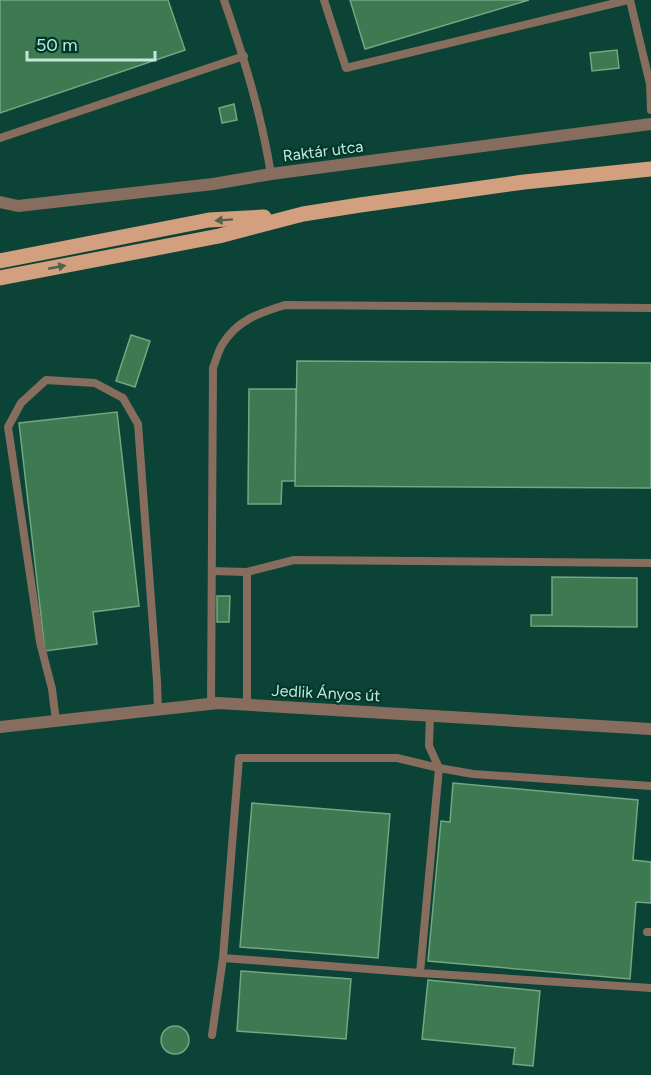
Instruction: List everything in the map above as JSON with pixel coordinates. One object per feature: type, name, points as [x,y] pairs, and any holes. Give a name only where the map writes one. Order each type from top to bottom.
[{"type":"main road","points":[[0,261],[209,220],[303,214],[524,182],[651,169]]},
{"type":"main road","points":[[0,278],[219,236],[303,214]]},
{"type":"street","name":"Raktár utca","points":[[0,202],[18,206],[213,184],[271,174],[651,124]]},
{"type":"street","name":"Jedlik Ányos út","points":[[0,727],[211,704],[651,729]]},
{"type":"lane","points":[[224,0],[244,56],[265,137],[271,174]]},
{"type":"lane","points":[[324,0],[346,68],[629,0],[650,84],[651,110]]},
{"type":"lane","points":[[0,138],[244,56]]},
{"type":"lane","points":[[211,704],[213,368],[221,346],[235,328],[256,314],[285,305],[651,308]]},
{"type":"lane","points":[[56,721],[52,690],[40,642],[8,427],[21,403],[46,380],[95,382],[123,398],[138,424],[158,710]]},
{"type":"lane","points":[[212,571],[247,572],[294,560],[651,563]]},
{"type":"lane","points":[[247,572],[247,705]]},
{"type":"lane","points":[[420,973],[439,768],[429,746],[430,716]]},
{"type":"lane","points":[[212,1035],[223,958],[239,758],[396,758],[472,774],[651,786]]},
{"type":"lane","points":[[223,958],[651,988]]},
{"type":"building","points":[[0,0],[168,0],[185,50],[0,113]]},
{"type":"building","points":[[350,0],[529,0],[365,49]]},
{"type":"building","points":[[617,50],[619,68],[592,71],[590,53]]},
{"type":"building","points":[[234,104],[237,120],[222,123],[219,108]]},
{"type":"building","points":[[131,335],[150,341],[135,387],[116,381]]},
{"type":"building","points":[[297,361],[651,363],[651,488],[295,486]]},
{"type":"building","points":[[249,389],[296,389],[295,481],[282,481],[281,504],[248,504]]},
{"type":"building","points":[[117,412],[139,606],[93,612],[97,644],[45,651],[19,423]]},
{"type":"building","points":[[552,577],[637,578],[637,627],[531,626],[531,615],[552,615]]},
{"type":"building","points":[[217,596],[230,596],[229,622],[217,622]]},
{"type":"building","points":[[453,783],[638,800],[633,860],[651,862],[651,903],[636,902],[630,979],[428,961],[441,821],[450,822]]},
{"type":"building","points":[[252,803],[390,814],[378,958],[240,947]]},
{"type":"building","points":[[241,971],[351,979],[346,1039],[237,1031]]},
{"type":"building","points":[[428,980],[540,991],[533,1066],[513,1064],[515,1048],[422,1039]]},
{"type":"building","points":[[175,1026],[185,1030],[189,1040],[185,1050],[175,1054],[165,1050],[161,1040],[165,1030]]}]
